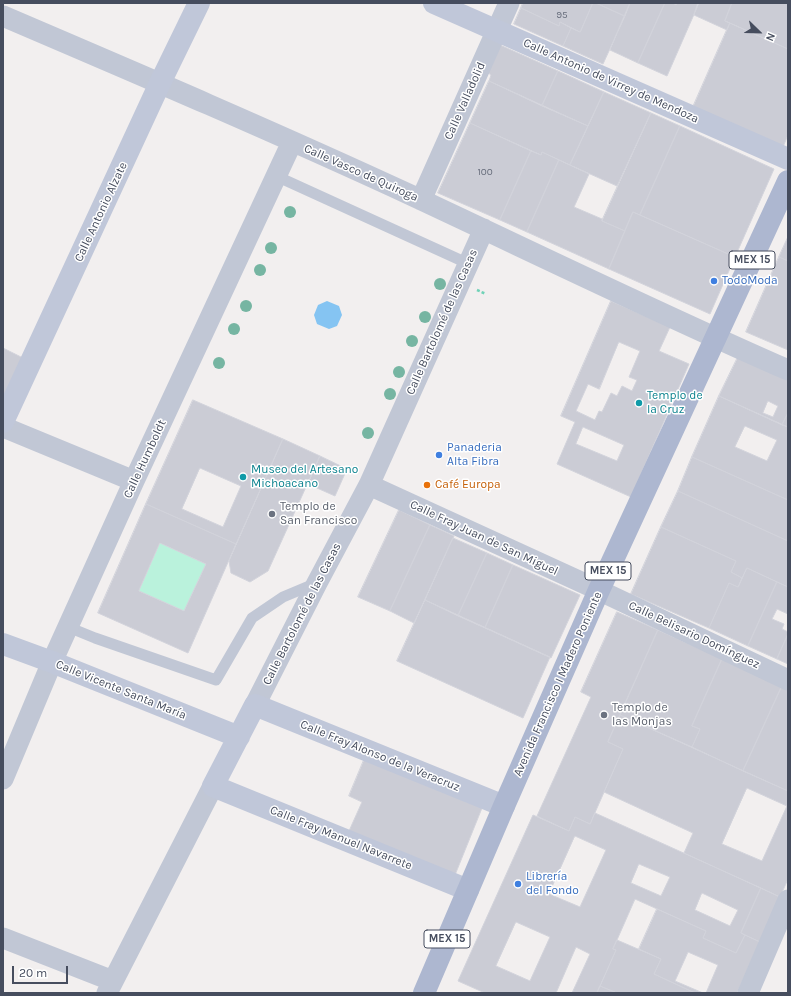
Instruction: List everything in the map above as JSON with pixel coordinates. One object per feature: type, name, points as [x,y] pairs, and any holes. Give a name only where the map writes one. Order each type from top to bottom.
[{"type":"main road","name":"Avenida Francisco I Madero Poniente","points":[[429,991],[468,890],[599,590],[788,181]]},
{"type":"street","name":"Calle Antonio Alzate","points":[[3,422],[160,83],[199,3]]},
{"type":"street","name":"Calle Antonio de Virrey de Mendoza","points":[[434,3],[788,159]]},
{"type":"street","name":"Calle Valladolid","points":[[421,200],[509,3]]},
{"type":"street","name":"Calle Vasco de Quiroga","points":[[3,16],[160,83],[421,200],[716,338],[788,370]]},
{"type":"street","name":"Calle Humboldt","points":[[3,779],[52,662],[134,481],[292,142]]},
{"type":"street","name":"Calle Bartolomé de las Casas","points":[[110,987],[317,583],[369,485],[484,229]]},
{"type":"street","points":[[3,427],[134,481]]},
{"type":"street","name":"Calle Fray Juan de San Miguel","points":[[369,485],[599,590]]},
{"type":"street","name":"Calle Belisario Domínguez","points":[[599,590],[788,680]]},
{"type":"street","name":"Calle Vicente Santa María","points":[[3,644],[52,662],[239,737]]},
{"type":"street","name":"Calle Fray Alonso de la Veracruz","points":[[255,705],[504,806]]},
{"type":"street","name":"Calle Fray Manuel Navarrete","points":[[213,786],[468,890]]},
{"type":"street","points":[[748,993],[788,900]]},
{"type":"street","points":[[3,938],[110,987]]},
{"type":"lane","points":[[276,176],[469,264]]},
{"type":"lane","points":[[68,627],[95,638],[216,680],[252,618],[283,597],[317,583]]},
{"type":"green space","points":[[160,543],[206,564],[184,611],[139,591]]},
{"type":"water","points":[[327,301],[339,306],[342,315],[337,326],[329,329],[317,324],[314,315],[318,305]]},
{"type":"building","points":[[523,3],[593,3],[580,32],[560,22],[559,26],[521,8]]},
{"type":"building","points":[[593,3],[625,16],[603,64],[563,46],[571,28],[580,32]]},
{"type":"building","points":[[596,3],[630,3],[625,16]]},
{"type":"building","points":[[630,3],[665,3],[638,63],[610,50]]},
{"type":"building","points":[[665,3],[673,3],[676,5],[677,3],[699,3],[667,76],[638,63]]},
{"type":"building","points":[[698,3],[732,3],[725,21],[730,23],[727,30],[694,15]]},
{"type":"building","points":[[732,3],[788,3],[788,49],[725,21]]},
{"type":"building","points":[[521,8],[559,26],[560,22],[571,28],[563,46],[514,24]]},
{"type":"building","points":[[730,23],[788,49],[788,135],[783,147],[693,107]]},
{"type":"building","points":[[500,45],[558,71],[542,106],[489,81],[491,75],[487,72]]},
{"type":"building","points":[[558,71],[604,92],[588,126],[542,106]]},
{"type":"building","points":[[489,81],[588,126],[570,165],[542,152],[541,155],[470,123]]},
{"type":"building","points":[[604,92],[651,113],[617,186],[570,165]]},
{"type":"building","points":[[651,113],[680,126],[640,215],[633,212],[625,231],[602,221]]},
{"type":"building","points":[[470,123],[531,151],[500,220],[438,193]]},
{"type":"building","points":[[680,126],[774,169],[735,257],[640,215]]},
{"type":"building","points":[[531,151],[541,155],[542,152],[559,160],[527,232],[500,220]]},
{"type":"building","points":[[559,160],[589,174],[574,207],[625,231],[609,269],[527,232]]},
{"type":"building","points":[[633,212],[735,257],[710,314],[609,269]]},
{"type":"building","points":[[788,237],[788,261],[779,257]]},
{"type":"building","points":[[779,257],[788,261],[788,350],[746,332]]},
{"type":"building","name":"Templo de la Cruz","points":[[611,301],[670,327],[659,351],[689,364],[631,497],[557,464],[575,422],[561,416]],"holes":[[[619,342],[640,351],[629,377],[637,380],[632,391],[622,386],[617,396],[611,393],[602,412],[599,411],[595,420],[576,411],[588,384],[599,389]],[[583,427],[624,445],[617,461],[576,444]]]},
{"type":"building","points":[[3,348],[23,358],[3,400]]},
{"type":"building","points":[[738,357],[788,380],[788,413],[782,425],[719,396]],"holes":[[[768,401],[778,406],[773,417],[763,413]]]},
{"type":"building","points":[[719,396],[788,427],[788,500],[692,457]],"holes":[[[745,426],[777,440],[767,461],[735,447]]]},
{"type":"building","name":"Museo del Artesano Michoacano","points":[[193,400],[283,439],[236,544],[146,504]],"holes":[[[200,468],[241,486],[223,527],[182,509]]]},
{"type":"building","points":[[788,413],[788,427],[782,425]]},
{"type":"building","name":"Templo de San Francisco","points":[[283,439],[320,456],[268,571],[250,582],[231,573],[229,561]]},
{"type":"building","points":[[320,456],[347,469],[335,496],[308,484]]},
{"type":"building","points":[[692,457],[788,500],[788,541],[678,491]]},
{"type":"building","points":[[678,491],[788,541],[788,587],[747,568],[742,578],[731,572],[736,561],[661,527]]},
{"type":"building","points":[[146,504],[236,544],[188,653],[98,613]],"holes":[[[160,543],[206,564],[184,611],[139,591]]]},
{"type":"building","points":[[399,510],[430,525],[390,611],[358,597]]},
{"type":"building","points":[[430,525],[454,536],[414,623],[390,611]]},
{"type":"building","points":[[661,527],[736,561],[731,572],[742,578],[738,587],[729,583],[709,628],[631,594]]},
{"type":"building","points":[[453,538],[487,553],[458,616],[425,600]]},
{"type":"building","points":[[487,553],[513,565],[485,628],[458,616]]},
{"type":"building","points":[[513,565],[580,595],[551,658],[485,628]]},
{"type":"building","points":[[747,568],[777,582],[748,646],[709,628],[729,583],[738,587]]},
{"type":"building","points":[[777,582],[788,587],[788,614],[777,609],[772,619],[784,624],[782,629],[788,632],[788,634],[777,659],[748,646]]},
{"type":"building","points":[[425,600],[550,657],[523,718],[397,661]]},
{"type":"building","points":[[617,612],[658,630],[608,742],[623,749],[590,824],[575,817],[569,831],[537,816],[591,697],[581,692]]},
{"type":"building","points":[[658,630],[722,659],[692,726],[700,729],[692,747],[620,715]]},
{"type":"building","points":[[788,634],[788,664],[777,659]]},
{"type":"building","points":[[722,659],[782,686],[743,771],[692,747],[700,729],[692,726]]},
{"type":"building","points":[[782,686],[788,689],[788,791],[743,771]]},
{"type":"building","points":[[620,715],[788,791],[788,879],[780,897],[684,853],[693,833],[604,792],[623,749],[608,742]],"holes":[[[747,788],[787,806],[762,861],[722,844]]]},
{"type":"building","points":[[364,760],[482,808],[455,875],[349,831],[362,802],[349,796]]},
{"type":"building","points":[[595,813],[761,888],[741,933],[745,935],[736,953],[703,938],[706,931],[635,899],[613,949],[616,950],[597,993],[572,993],[590,954],[576,947],[556,993],[485,993],[458,981],[533,815],[569,831],[575,817],[590,824]],"holes":[[[575,836],[606,850],[580,907],[549,894]],[[639,864],[670,877],[661,896],[631,883]],[[702,893],[738,910],[730,926],[695,910]],[[516,922],[550,937],[530,981],[496,966]]]},
{"type":"building","points":[[761,888],[780,897],[760,942],[741,933]]},
{"type":"building","points":[[657,909],[706,931],[703,938],[736,953],[745,935],[760,942],[737,993],[706,993],[718,965],[688,952],[675,981],[703,993],[695,993],[654,974],[661,959],[639,949]]},
{"type":"building","points":[[617,940],[661,959],[654,974],[695,993],[617,993],[600,986],[616,950],[613,949]]},
{"type":"building","points":[[600,986],[617,993],[597,993]]},
{"type":"place","name":"TodoModa","points":[[714,281]]},
{"type":"place","name":"Templo de la Cruz","points":[[639,403]]},
{"type":"place","name":"Panaderia Alta Fibra","points":[[439,455]]},
{"type":"place","name":"Museo del Artesano Michoacano","points":[[243,477]]},
{"type":"place","name":"Café Europa","points":[[427,485]]},
{"type":"place","name":"Templo de San Francisco","points":[[272,514]]},
{"type":"place","name":"Templo de las Monjas","points":[[604,715]]},
{"type":"place","name":"Librería del Fondo","points":[[518,884]]}]
